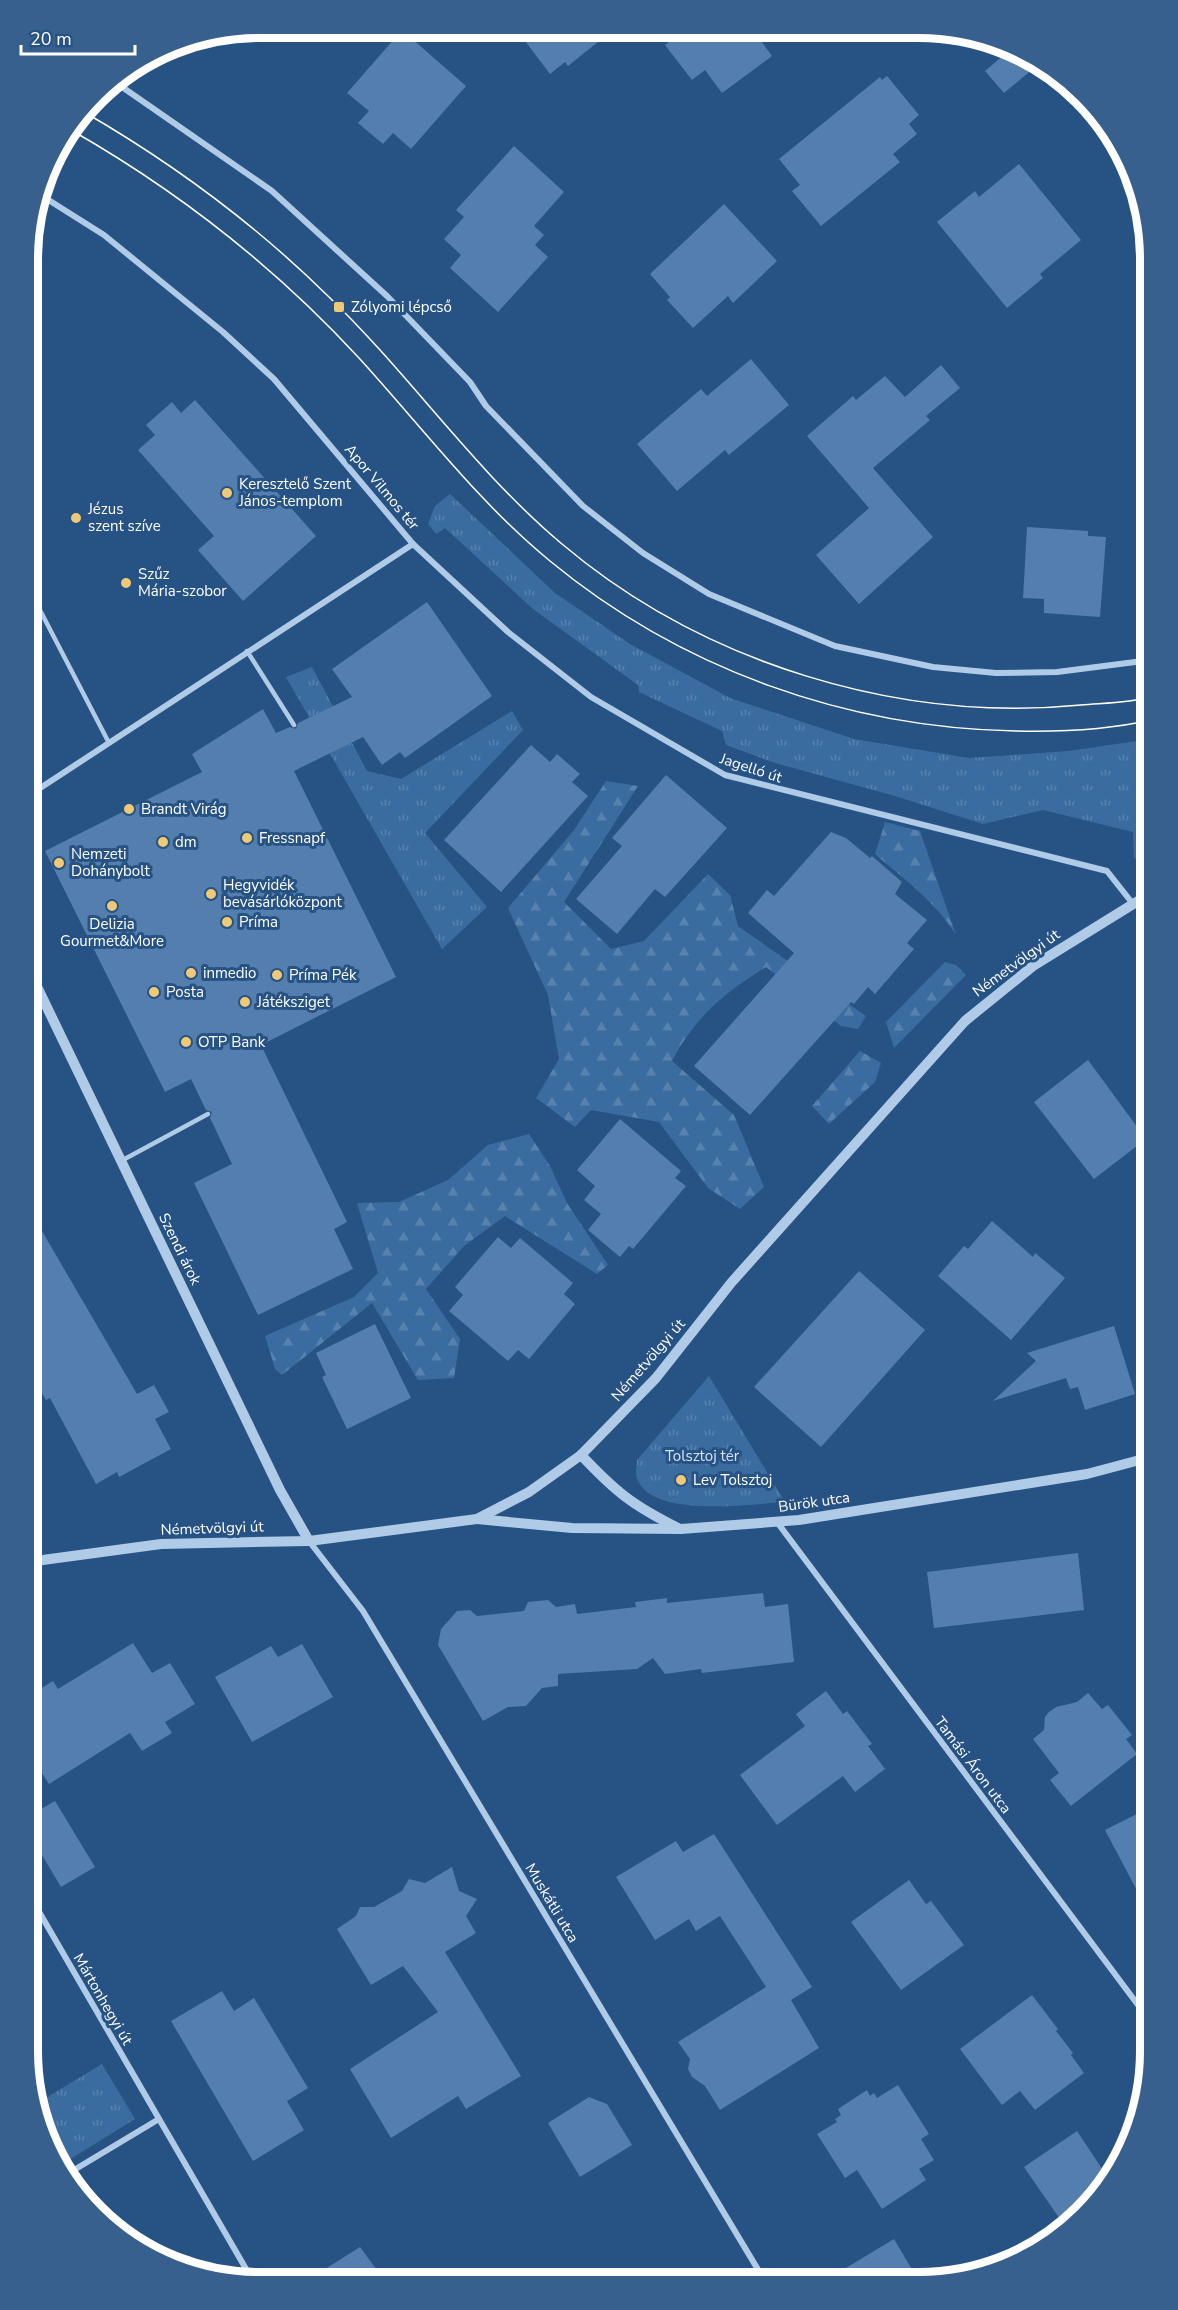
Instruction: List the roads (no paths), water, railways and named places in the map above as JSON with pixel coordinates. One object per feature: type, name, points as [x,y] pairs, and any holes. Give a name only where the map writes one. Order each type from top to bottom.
[{"type":"street","points":[[120,86],[272,191],[387,296],[470,382],[486,406],[550,474],[610,528],[643,553],[709,594],[762,618],[835,646],[933,667],[996,673],[1057,672],[1140,661]]},
{"type":"street","name":"Apor Vilmos tér","points":[[38,789],[413,544],[274,380],[232,340],[183,296],[112,241],[46,198]]},
{"type":"street","name":"Jagelló út","points":[[413,544],[508,632],[591,697],[725,775],[1107,871],[1133,904]]},
{"type":"street","name":"Németvölgyi út","points":[[38,1561],[161,1544],[309,1541],[477,1519],[529,1492],[581,1455],[656,1378],[731,1283],[965,1021],[1033,966],[1140,900]]},
{"type":"street","name":"Szendi árok","points":[[38,989],[280,1490],[309,1541]]},
{"type":"street","points":[[581,1455],[615,1490],[638,1508],[681,1529]]},
{"type":"street","name":"Bürök utca","points":[[477,1519],[572,1528],[681,1529],[777,1522],[1087,1474],[1140,1460]]},
{"type":"street","name":"Tamási Áron utca","points":[[777,1522],[1140,2008]]},
{"type":"street","name":"Muskátli utca","points":[[309,1541],[363,1611],[759,2272]]},
{"type":"street","name":"Mártonhegyi út","points":[[38,1910],[248,2272]]},
{"type":"street","points":[[73,2171],[159,2119]]},
{"type":"lane","points":[[38,606],[109,743]]},
{"type":"lane","points":[[247,651],[294,725]]},
{"type":"lane","points":[[121,1161],[208,1114]]},
{"type":"tram line","points":[[90,116],[182,174],[243,220],[301,270],[359,327],[471,454],[530,516],[617,586],[677,622],[740,652],[806,676],[874,693],[943,704],[1012,708],[1081,705],[1140,699]]},
{"type":"tram line","points":[[77,133],[187,205],[259,262],[294,293],[359,358],[451,463],[524,538],[550,561],[601,599],[654,633],[710,661],[768,685],[828,704],[890,718],[953,727],[1016,731],[1066,731],[1140,722]]},
{"type":"place","name":"Zólyomi lépcső","points":[[339,307]]},
{"type":"place","name":"Keresztelő Szent János-templom","points":[[227,493]]},
{"type":"place","name":"Jézus szent szíve","points":[[76,518]]},
{"type":"place","name":"Szűz Mária-szobor","points":[[126,583]]},
{"type":"place","name":"Brandt Virág","points":[[129,809]]},
{"type":"place","name":"Fressnapf","points":[[247,838]]},
{"type":"place","name":"dm","points":[[163,842]]},
{"type":"place","name":"Nemzeti Dohánybolt","points":[[59,863]]},
{"type":"place","name":"Hegyvidék bevásárlóközpont","points":[[211,894]]},
{"type":"place","name":"Delizia Gourmet&More","points":[[112,906]]},
{"type":"place","name":"Príma","points":[[227,922]]},
{"type":"place","name":"inmedio","points":[[191,973]]},
{"type":"place","name":"Príma Pék","points":[[277,975]]},
{"type":"place","name":"Posta","points":[[154,992]]},
{"type":"place","name":"Játéksziget","points":[[245,1002]]},
{"type":"place","name":"OTP Bank","points":[[186,1042]]},
{"type":"place","name":"Lev Tolsztoj","points":[[681,1480]]},
{"type":"park label","name":"Tolsztoj tér","points":[[702,1456]]}]
